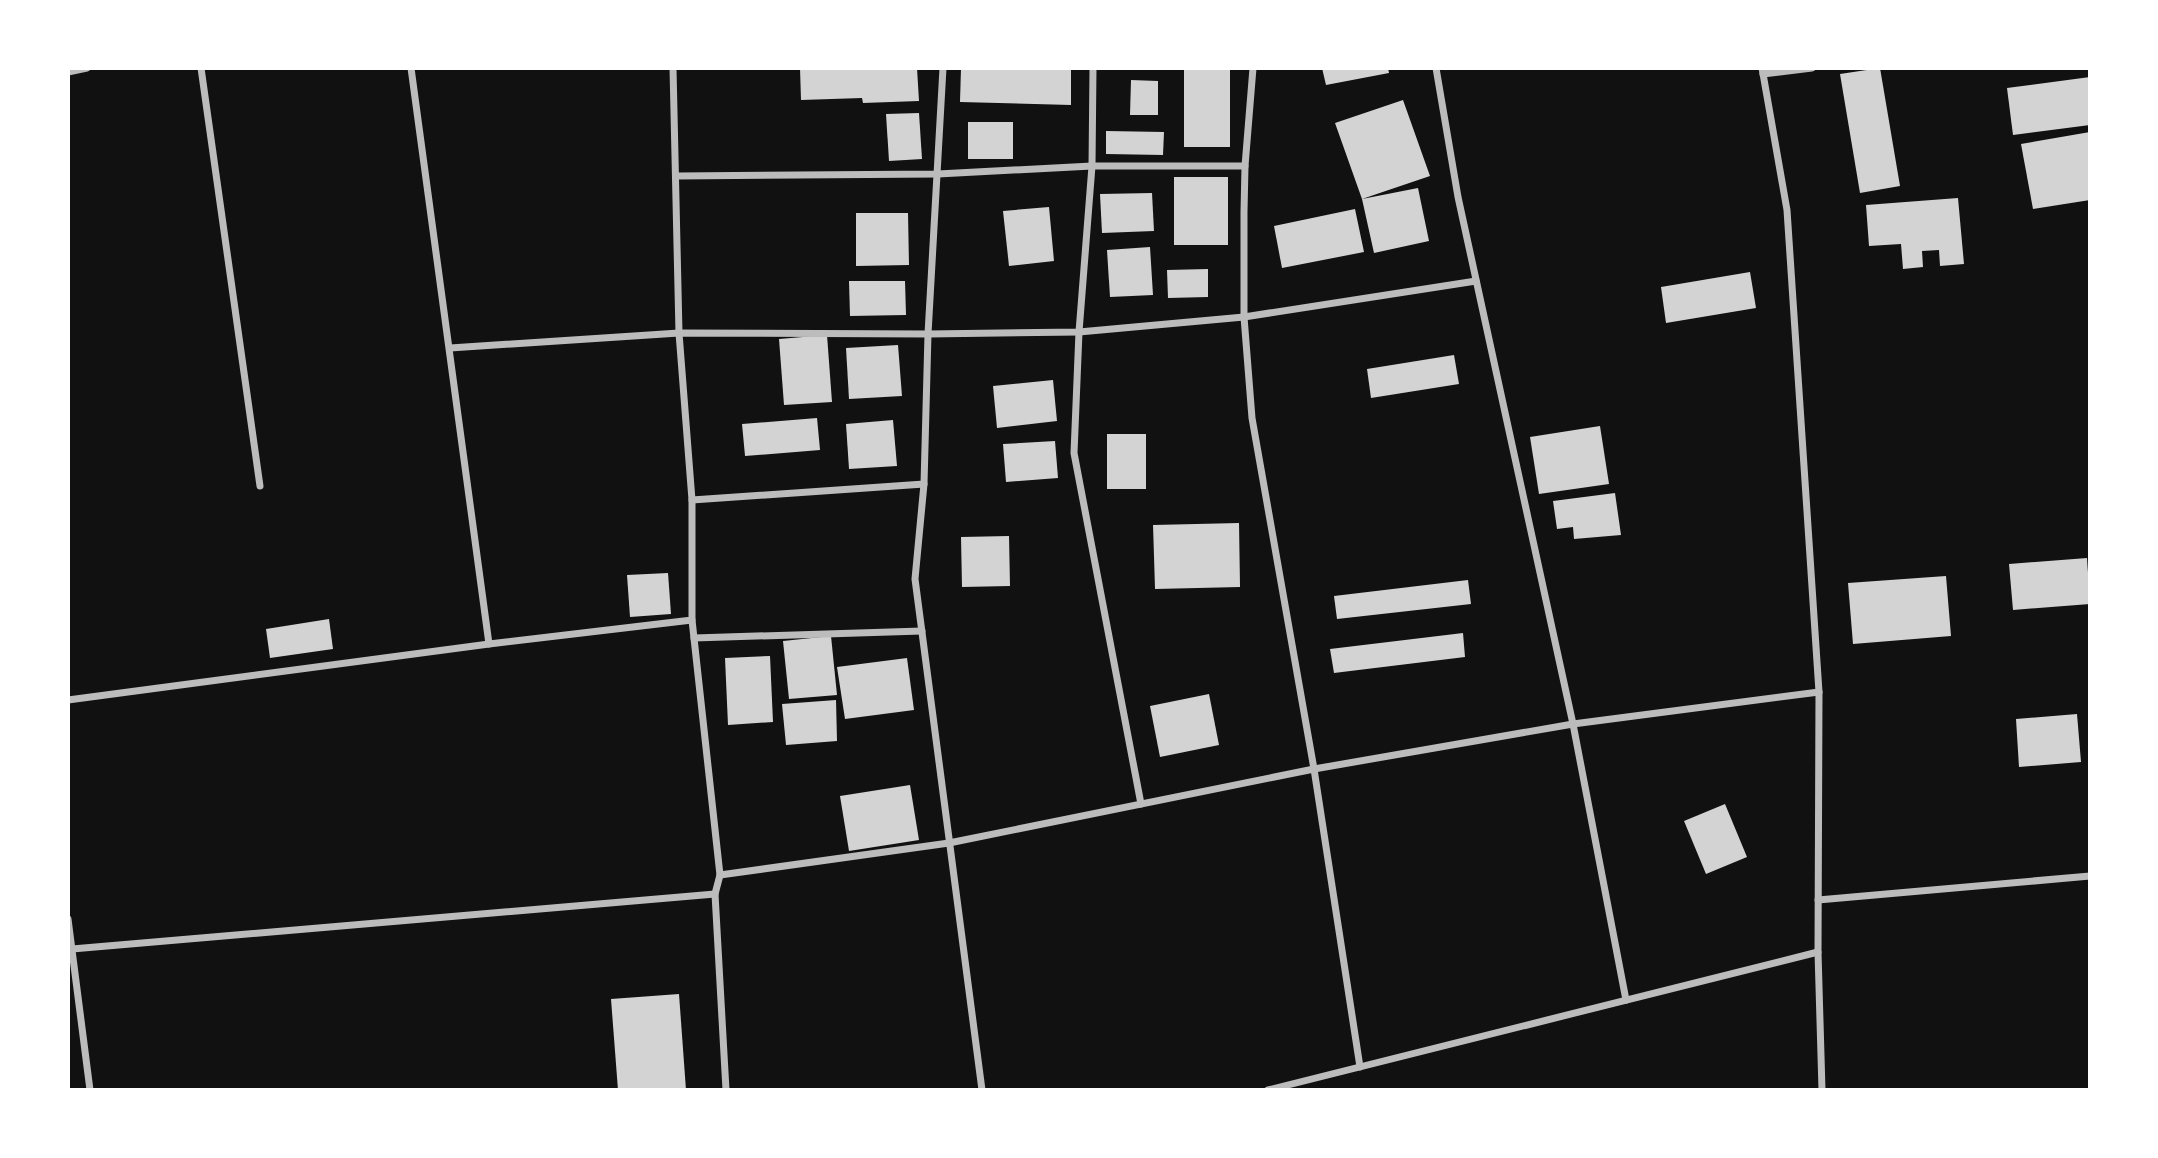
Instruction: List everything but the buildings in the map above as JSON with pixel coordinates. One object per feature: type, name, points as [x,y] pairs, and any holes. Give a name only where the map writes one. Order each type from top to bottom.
[{"type":"street","points":[[68,72],[87,68]]},
{"type":"street","points":[[201,68],[260,486]]},
{"type":"street","points":[[411,68],[489,644]]},
{"type":"street","points":[[673,68],[679,333],[692,500],[692,620],[720,875],[715,894],[726,1090]]},
{"type":"street","points":[[943,68],[928,334],[923,484],[915,579],[982,1090]]},
{"type":"street","points":[[1093,68],[1092,166],[1079,332],[1074,453],[1141,804]]},
{"type":"street","points":[[1253,68],[1245,166],[1244,317],[1252,418],[1314,769],[1360,1067]]},
{"type":"street","points":[[1436,68],[1458,197],[1573,724],[1626,1000]]},
{"type":"street","points":[[1812,68],[1762,71],[1787,210],[1819,692],[1818,952],[1822,1090]]},
{"type":"street","points":[[677,176],[938,173],[1092,166],[1245,166]]},
{"type":"street","points":[[450,348],[679,333],[1079,332],[1244,317],[1476,281]]},
{"type":"street","points":[[692,500],[923,484]]},
{"type":"street","points":[[68,700],[692,620]]},
{"type":"street","points":[[694,638],[922,631]]},
{"type":"street","points":[[720,875],[949,843],[1314,769],[1573,724],[1819,692]]},
{"type":"street","points":[[1818,900],[2090,876]]},
{"type":"street","points":[[72,949],[715,894]]},
{"type":"street","points":[[68,919],[90,1090]]},
{"type":"street","points":[[1268,1090],[1818,952]]}]
